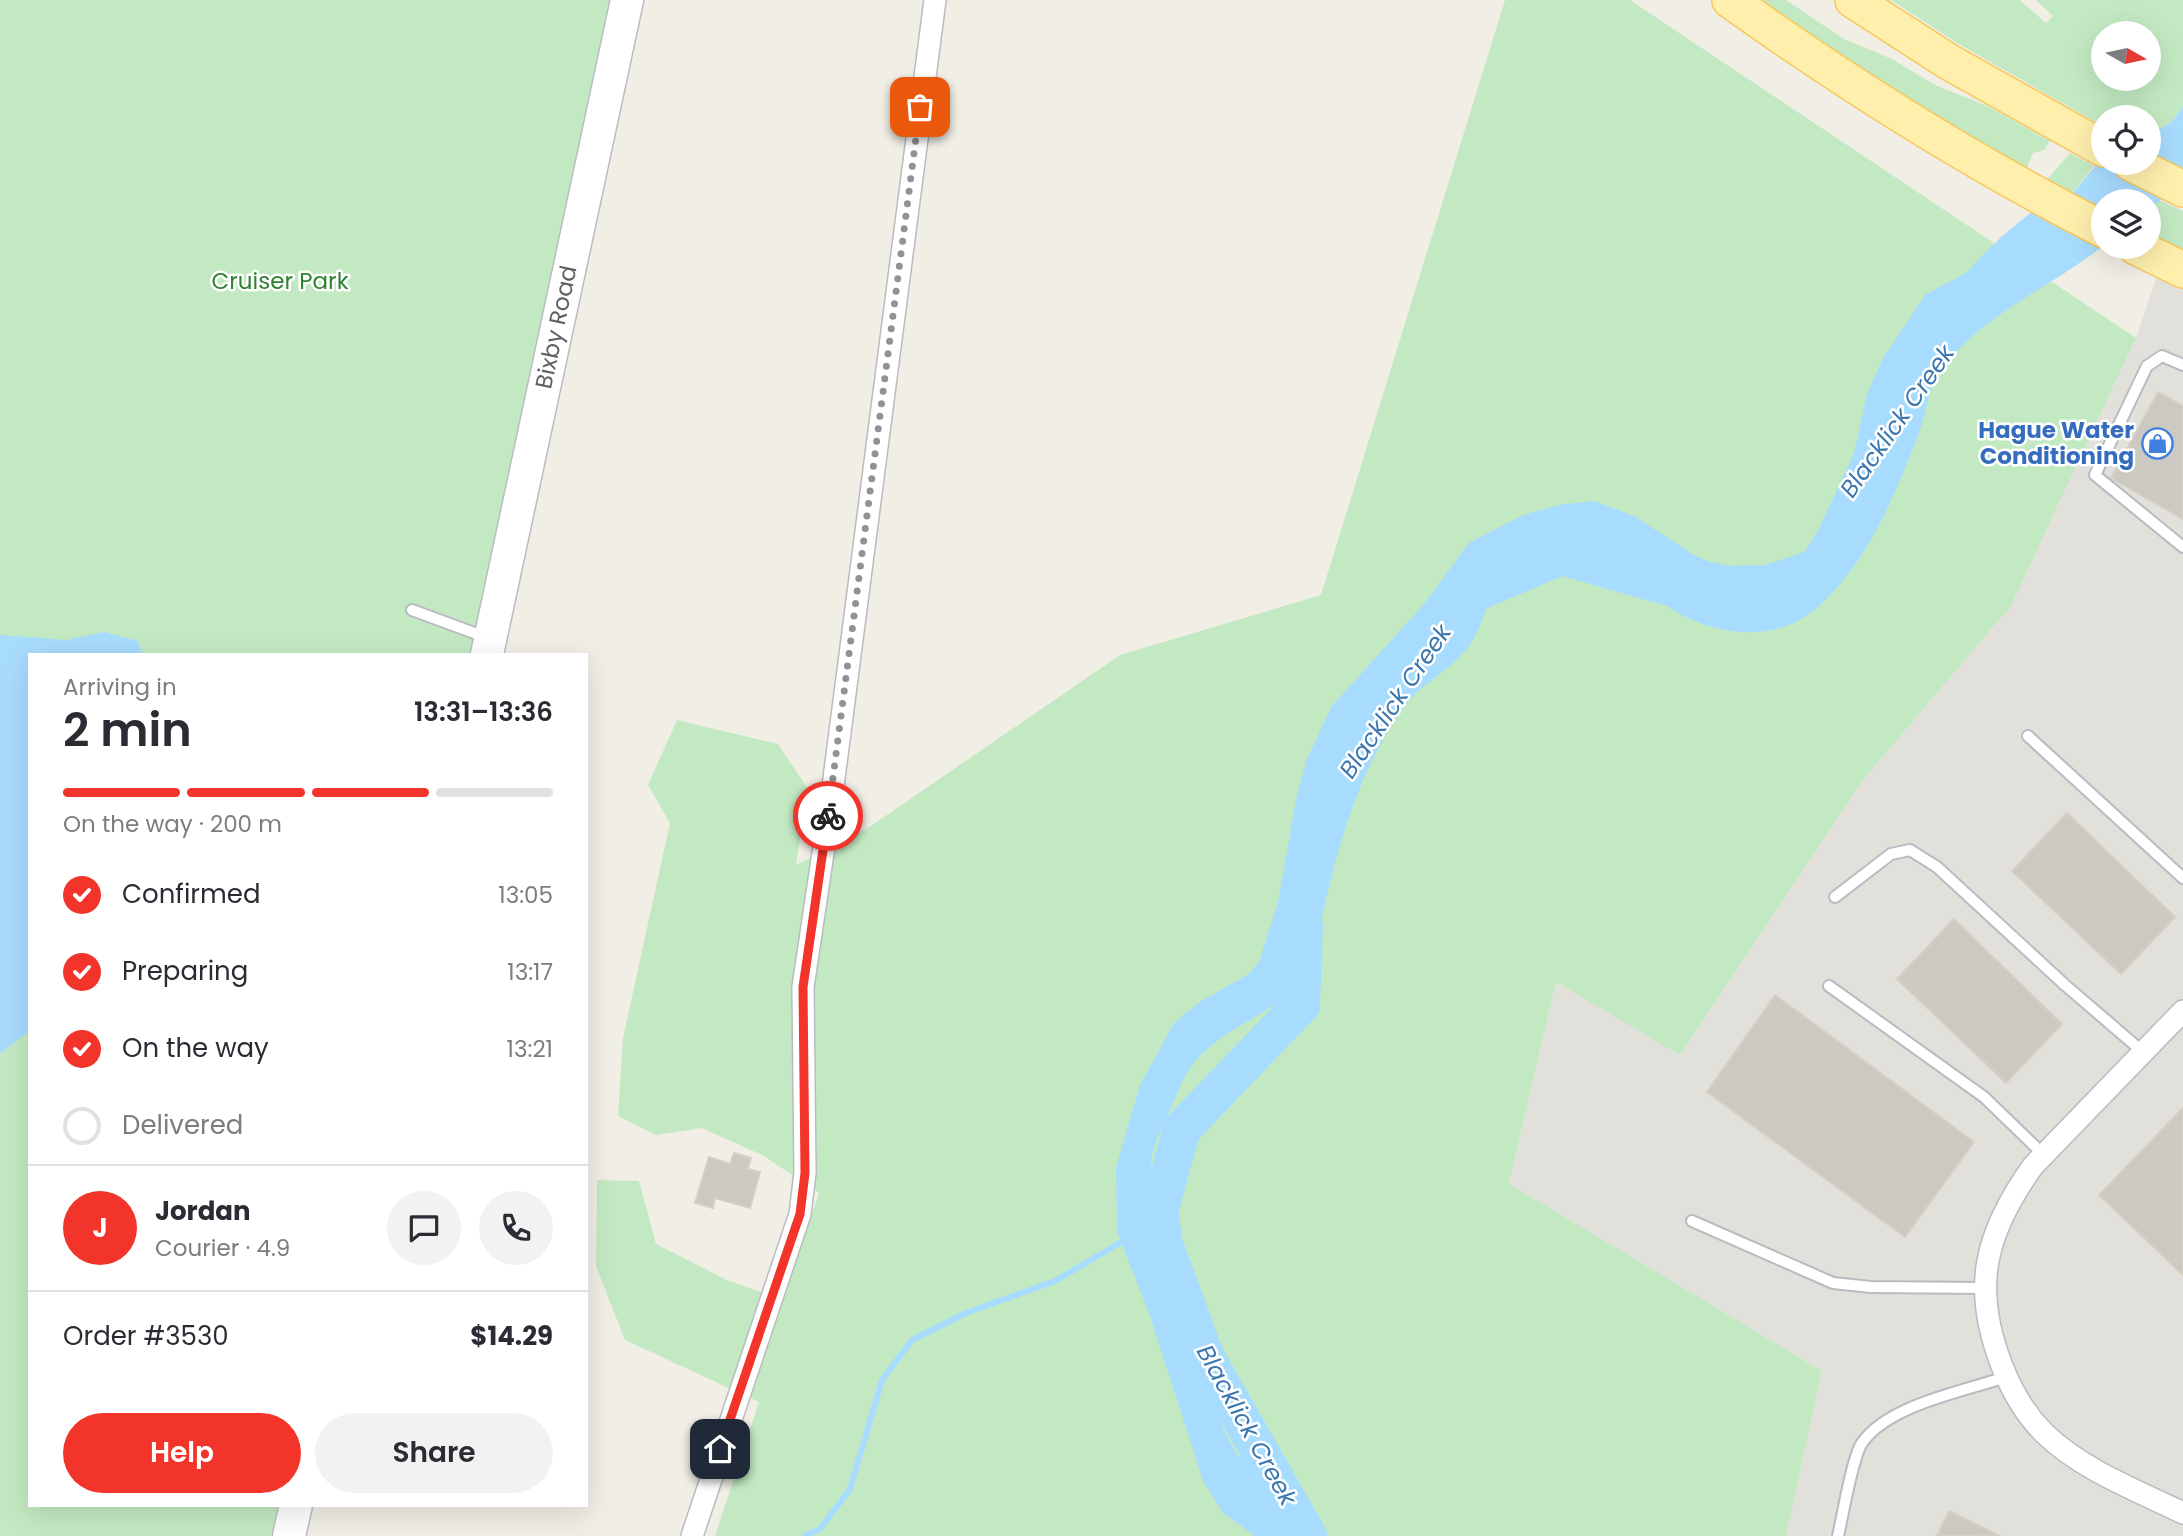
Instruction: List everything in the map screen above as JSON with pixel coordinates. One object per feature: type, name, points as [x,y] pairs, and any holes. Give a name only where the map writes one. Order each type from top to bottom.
[{"type":"main road","points":[[1730,0],[1893,111],[2014,184],[2091,223]]},
{"type":"main road","points":[[1853,0],[1949,62],[2091,142]]},
{"type":"main road","points":[[2155,175],[2183,189]]},
{"type":"street","name":"Bixby Road","points":[[482,644],[627,0]]},
{"type":"street","points":[[692,1536],[800,1214],[805,1173],[803,987],[832,786],[934,0]]},
{"type":"street","points":[[2183,1011],[2044,1155],[2013,1193],[1997,1223],[1987,1254],[1983,1288],[1990,1336],[2006,1377],[2044,1433],[2084,1463],[2183,1513]]},
{"type":"street","points":[[289,1536],[296,1507]]},
{"type":"lane","points":[[2183,365],[2162,356],[2147,366],[2095,475],[2183,547]]},
{"type":"lane","points":[[412,610],[482,644]]},
{"type":"lane","points":[[2028,736],[2183,878]]},
{"type":"lane","points":[[1835,897],[1891,854],[1910,850],[1937,867],[2056,977],[2143,1052]]},
{"type":"lane","points":[[1829,986],[1984,1097],[2044,1155]]},
{"type":"lane","points":[[1692,1221],[1833,1283],[1871,1287],[1983,1288]]},
{"type":"lane","points":[[1838,1536],[1861,1444],[1877,1428],[1900,1412],[2006,1377]]},
{"type":"shaded area","points":[[2162,260],[2183,269],[2183,1536],[1786,1536],[1822,1371],[1509,1185],[1556,982],[1680,1054],[1862,781],[2011,606],[2136,338]]},
{"type":"green space","name":"Cruiser Park","points":[[0,0],[627,0],[487,653],[28,653],[28,1507],[278,1507],[271,1536],[0,1536]]},
{"type":"green space","points":[[1505,0],[1630,0],[2136,338],[2011,606],[1862,781],[1680,1055],[1556,982],[1509,1184],[1822,1371],[1786,1536],[715,1536],[759,1402],[625,1340],[596,1266],[597,1180],[639,1181],[656,1244],[727,1280],[783,1300],[819,1193],[764,1156],[702,1128],[656,1135],[618,1116],[623,1038],[670,823],[648,785],[677,720],[778,744],[808,789],[796,865],[871,826],[1120,655],[1321,595]]},
{"type":"green space","points":[[1756,0],[1786,0],[1844,39],[1892,59],[1935,85],[1987,106],[2050,141],[2044,150],[2033,153],[2026,170],[1950,128]]},
{"type":"green space","points":[[1891,0],[2020,0],[2046,23],[2053,16],[2036,0],[2183,0],[2183,106],[2171,123],[2161,128],[2161,105],[2091,105],[2091,119],[1957,43]]},
{"type":"green space","points":[[2070,153],[2091,164],[2091,170],[2072,194],[2046,181]]},
{"type":"green space","points":[[2161,201],[2183,211],[2183,254],[2161,241]]},
{"type":"water","points":[[2183,106],[2183,180],[2161,199],[2161,189],[2091,189],[2091,255],[1996,317],[1958,350],[1941,370],[1933,384],[1920,430],[1880,524],[1853,568],[1819,606],[1802,619],[1783,627],[1743,632],[1723,629],[1683,616],[1656,598],[1631,572],[1608,559],[1581,551],[1539,552],[1526,556],[1504,571],[1473,640],[1454,662],[1409,700],[1399,714],[1376,753],[1347,822],[1316,943],[1306,971],[1285,997],[1225,1035],[1198,1058],[1179,1088],[1152,1158],[1152,1176],[1160,1194],[1176,1192],[1194,1331],[1223,1429],[1236,1453],[1321,1536],[1255,1536],[1222,1512],[1203,1481],[1151,1319],[1117,1231],[1116,1167],[1140,1085],[1174,1023],[1201,1001],[1249,974],[1259,962],[1278,902],[1296,800],[1306,761],[1332,706],[1424,604],[1469,543],[1521,516],[1558,505],[1594,501],[1634,516],[1694,555],[1710,562],[1731,566],[1765,565],[1804,552],[1817,533],[1854,453],[1867,394],[1883,358],[1925,295],[1966,273],[2002,236],[2029,214],[2072,194],[2091,171],[2091,175],[2161,175],[2161,128],[2171,123]]},
{"type":"water","points":[[104,632],[138,641],[142,653],[28,653],[28,1032],[0,1054],[0,635],[67,640]]},
{"type":"building","name":"Hague Water Conditioning","points":[[2158,392],[2183,406],[2183,519],[2111,478]]},
{"type":"building","points":[[2067,813],[2175,917],[2121,974],[2012,871]]},
{"type":"building","points":[[1954,919],[2062,1024],[2006,1083],[1897,979]]},
{"type":"building","points":[[1775,995],[1974,1142],[1905,1237],[1707,1092]]},
{"type":"building","points":[[2183,1108],[2183,1275],[2099,1195]]},
{"type":"building","points":[[734,1153],[751,1158],[748,1169],[760,1172],[750,1208],[715,1198],[713,1208],[695,1203],[709,1157],[730,1164]]},
{"type":"building","points":[[1949,1511],[2000,1536],[1937,1536]]},
{"type":"waterway","name":"Blacklick Creek","points":[[1454,613],[1465,597],[1561,556],[1687,592]]},
{"type":"waterway","name":"Blacklick Creek","points":[[1304,926],[1301,1005],[1182,1129],[1156,1222],[1205,1356],[1308,1536]]},
{"type":"waterway","points":[[804,1536],[820,1529],[850,1489],[882,1380],[912,1340],[966,1313],[1055,1281],[1128,1238]]},
{"type":"way so far","points":[[828,816],[920,107]]},
{"type":"place","name":"Hague Water Conditioning","points":[[2157,443]]},
{"type":"route","points":[[720,1449],[800,1214],[805,1173],[803,987],[828,816]]}]
